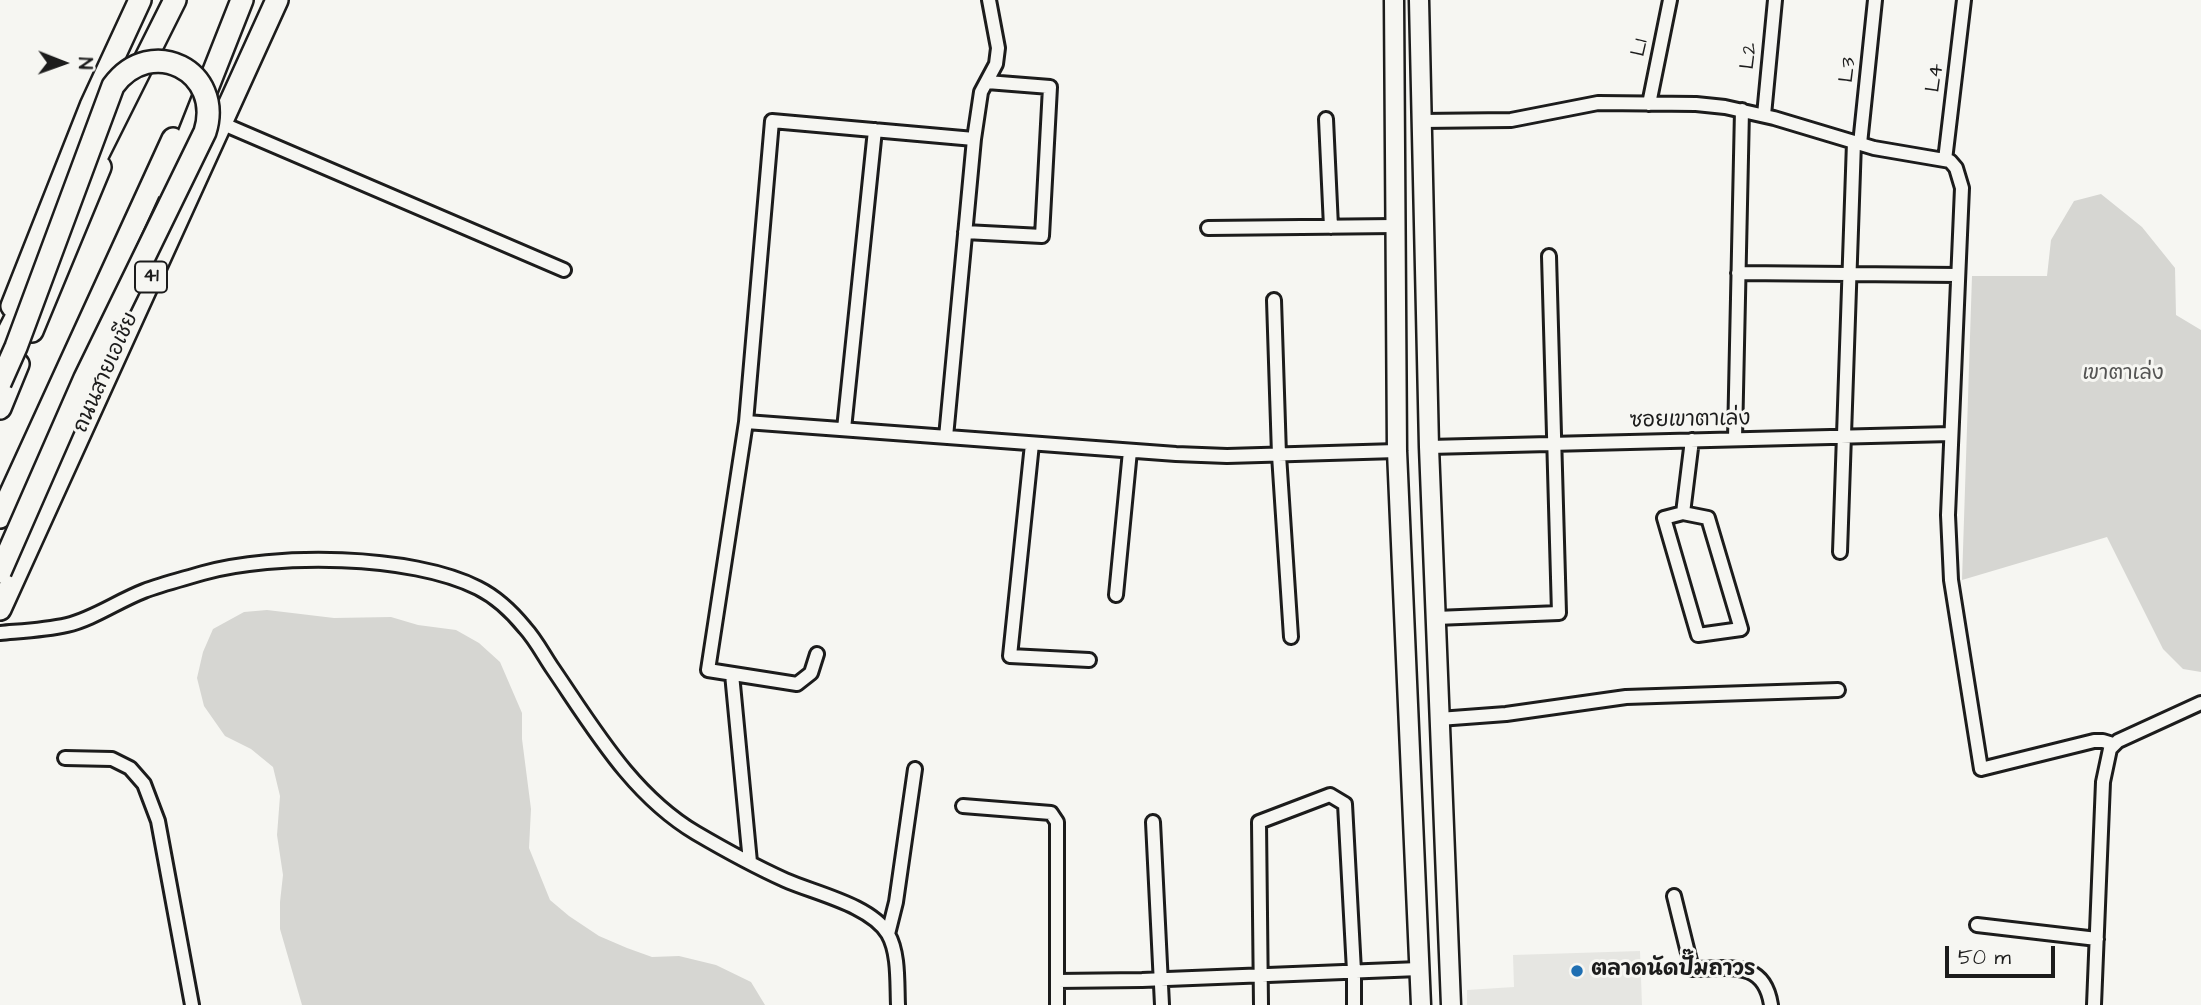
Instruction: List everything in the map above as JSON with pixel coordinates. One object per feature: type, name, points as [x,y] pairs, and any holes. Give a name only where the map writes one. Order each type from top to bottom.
[{"type":"highway","points":[[0,338],[91,106],[140,0]]},
{"type":"highway","points":[[0,349],[175,0]]},
{"type":"highway","points":[[0,517],[239,0]]},
{"type":"highway","name":"ถนนสายเอเชีย","points":[[24,555],[239,0]]},
{"type":"highway","name":"ถนนสายเอเชีย","points":[[0,610],[277,0]]},
{"type":"highway","points":[[0,383],[16,347],[113,86],[127,71],[146,62],[167,62],[186,70],[200,84],[208,102],[205,132],[85,379],[0,572]]},
{"type":"highway","points":[[0,408],[139,74]]},
{"type":"main road","points":[[1394,0],[1397,451],[1421,1005]]},
{"type":"main road","points":[[1419,0],[1429,447],[1451,1005]]},
{"type":"street","points":[[946,437],[974,139],[981,93],[996,64],[998,48],[989,0]]},
{"type":"street","name":"L1","points":[[1649,104],[1670,0]]},
{"type":"street","name":"L2","points":[[1763,115],[1775,0]]},
{"type":"street","name":"L3","points":[[1839,552],[1857,143],[1875,0]]},
{"type":"street","name":"L4","points":[[1945,160],[1964,0]]},
{"type":"street","points":[[965,232],[1042,236],[1049,87],[987,82]]},
{"type":"street","points":[[1421,121],[1511,120],[1598,103],[1696,104],[1763,115],[1901,154],[1945,160],[1956,168],[1962,188],[1948,515],[1951,580],[1981,769],[2094,741],[2113,744],[2201,704]]},
{"type":"street","points":[[1735,439],[1742,110]]},
{"type":"street","points":[[1326,118],[1331,227]]},
{"type":"street","points":[[817,654],[811,673],[797,684],[708,670],[746,422],[772,121],[974,139]]},
{"type":"street","points":[[221,123],[564,270]]},
{"type":"street","points":[[844,429],[876,130]]},
{"type":"street","points":[[1208,228],[1395,226]]},
{"type":"street","points":[[1436,618],[1559,613],[1549,256]]},
{"type":"street","points":[[1738,273],[1958,275]]},
{"type":"street","points":[[1274,300],[1279,455],[1291,637]]},
{"type":"street","points":[[746,422],[1227,456],[1397,451]]},
{"type":"street","name":"ซอยเขาตาเล่ง","points":[[1429,447],[1951,434]]},
{"type":"street","points":[[1683,513],[1692,440]]},
{"type":"street","points":[[1032,444],[1010,656],[1089,660]]},
{"type":"street","points":[[1116,595],[1130,451]]},
{"type":"street","points":[[1683,513],[1708,518],[1741,629],[1698,635],[1664,518],[1683,513]]},
{"type":"street","points":[[0,633],[70,625],[144,591],[206,572],[263,563],[321,559],[377,563],[458,579],[502,603],[526,628],[605,746],[634,783],[657,804],[692,831],[786,880],[858,909],[883,926],[894,954],[898,1005]]},
{"type":"street","points":[[732,674],[750,862]]},
{"type":"street","points":[[1440,719],[1506,714],[1626,697],[1838,690]]},
{"type":"street","points":[[2094,1005],[2103,782],[2106,762],[2113,744]]},
{"type":"street","points":[[65,758],[112,759],[130,768],[144,784],[158,821],[192,1005]]},
{"type":"street","points":[[888,934],[896,902],[915,769]]},
{"type":"street","points":[[1261,1005],[1259,822],[1330,795],[1345,804],[1354,1005]]},
{"type":"street","points":[[963,806],[1040,812],[1054,817],[1057,822],[1057,1005]]},
{"type":"street","points":[[1153,822],[1161,1005]]},
{"type":"street","points":[[1674,896],[1692,969],[1751,972],[1758,975],[1764,982],[1771,1005]]},
{"type":"street","points":[[1977,925],[2097,939]]},
{"type":"street","points":[[1057,981],[1419,969]]},
{"type":"shaded area","name":"ตลาดนัดปั๊มถาวร","points":[[1640,951],[1642,1005],[1467,1005],[1467,990],[1514,987],[1513,955]]},
{"type":"green space","name":"เขาตาเล่ง","points":[[2101,194],[2142,227],[2175,268],[2176,315],[2201,330],[2201,672],[2183,669],[2163,649],[2107,537],[1962,580],[1972,276],[2047,276],[2051,240],[2074,201]]},
{"type":"green space","points":[[267,610],[334,618],[391,617],[418,625],[456,630],[479,643],[500,662],[522,713],[522,739],[531,809],[529,848],[550,900],[599,936],[627,948],[652,957],[679,956],[716,965],[751,982],[765,1005],[302,1005],[280,929],[283,875],[277,835],[280,796],[273,767],[251,749],[225,736],[204,706],[197,678],[203,652],[213,629],[244,612]]},
{"type":"place","name":"ตลาดนัดปั๊มถาวร","points":[[1577,971]]}]
